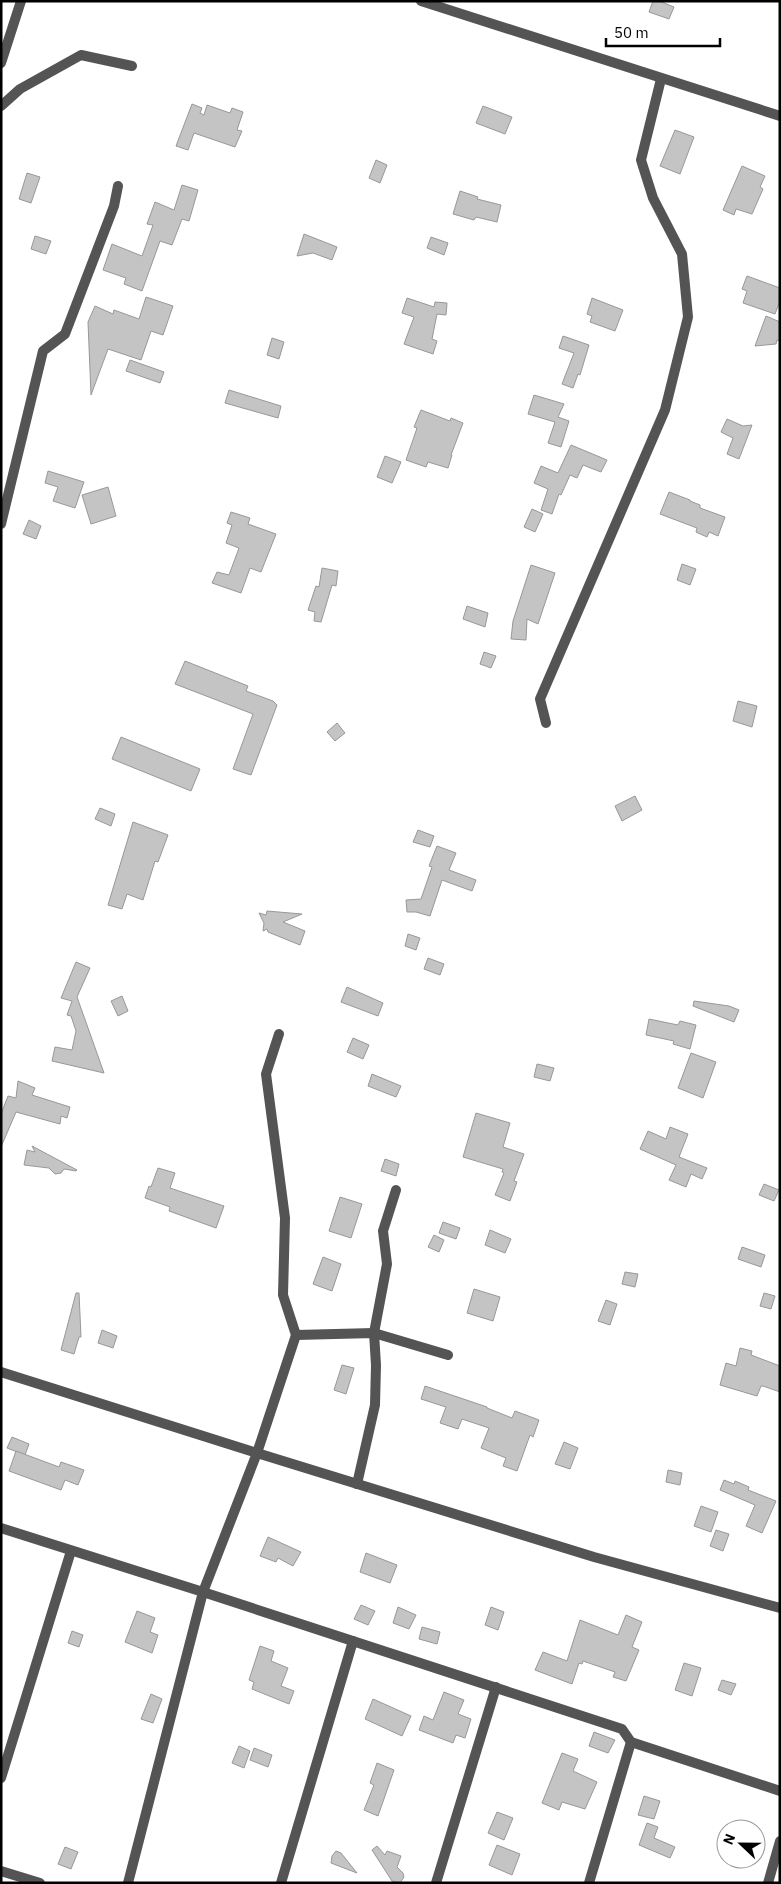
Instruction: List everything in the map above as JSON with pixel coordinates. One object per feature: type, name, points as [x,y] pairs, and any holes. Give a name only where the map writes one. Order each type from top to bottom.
[{"type":"street","points":[[1,63],[21,1]]},
{"type":"street","points":[[421,1],[780,116]]},
{"type":"street","points":[[1,106],[20,88],[81,55],[132,66]]},
{"type":"street","points":[[546,723],[540,699],[665,410],[688,317],[682,254],[653,198],[641,160],[661,79]]},
{"type":"street","points":[[1,524],[43,351],[65,334],[114,206],[118,186]]},
{"type":"street","points":[[128,1883],[203,1592],[257,1453],[296,1335],[283,1295],[285,1218],[266,1074],[280,1034]]},
{"type":"street","points":[[357,1484],[375,1405],[376,1365],[374,1333],[376,1331],[387,1264],[383,1231],[396,1190]]},
{"type":"street","points":[[296,1335],[374,1333],[448,1355]]},
{"type":"street","points":[[1,1372],[594,1557],[780,1608]]},
{"type":"street","points":[[1,1528],[622,1729],[631,1742],[780,1791]]},
{"type":"street","points":[[1,1778],[72,1551]]},
{"type":"street","points":[[281,1883],[353,1641]]},
{"type":"street","points":[[436,1883],[496,1687]]},
{"type":"street","points":[[589,1883],[631,1742]]},
{"type":"street","points":[[768,1883],[780,1841]]},
{"type":"street","points":[[1,1871],[40,1883]]},
{"type":"building","points":[[653,1],[659,1],[674,7],[669,19],[649,12]]},
{"type":"building","points":[[192,104],[202,108],[200,113],[204,115],[207,105],[230,113],[232,108],[243,112],[237,130],[242,131],[235,147],[194,133],[188,150],[176,146]]},
{"type":"building","points":[[483,106],[512,117],[505,134],[476,123]]},
{"type":"building","points":[[675,130],[694,137],[680,174],[660,166]]},
{"type":"building","points":[[376,160],[387,165],[380,183],[369,178]]},
{"type":"building","points":[[742,166],[765,176],[760,187],[763,189],[752,214],[736,209],[734,215],[723,210]]},
{"type":"building","points":[[27,173],[40,177],[31,203],[19,199]]},
{"type":"building","points":[[182,185],[198,190],[189,221],[182,219],[172,245],[160,241],[142,291],[124,284],[126,278],[103,270],[112,244],[142,256],[153,225],[147,224],[155,202],[174,210]]},
{"type":"building","points":[[460,191],[478,197],[477,199],[501,205],[497,222],[476,217],[474,220],[453,214]]},
{"type":"building","points":[[304,234],[337,247],[332,260],[313,253],[297,256]]},
{"type":"building","points":[[35,236],[51,241],[46,254],[31,249]]},
{"type":"building","points":[[431,237],[448,243],[444,255],[427,248]]},
{"type":"building","points":[[747,276],[780,288],[780,301],[775,314],[743,303],[747,291],[742,289]]},
{"type":"building","points":[[146,297],[173,306],[163,335],[151,331],[141,360],[108,349],[91,395],[88,322],[95,306],[113,314],[114,310],[139,319]]},
{"type":"building","points":[[407,298],[434,307],[435,302],[447,303],[446,315],[437,314],[432,339],[437,341],[433,354],[404,344],[414,317],[402,313]]},
{"type":"building","points":[[592,298],[623,310],[615,331],[590,322],[592,316],[587,314]]},
{"type":"building","points":[[766,316],[780,322],[780,341],[777,340],[776,344],[755,346]]},
{"type":"building","points":[[563,336],[589,345],[580,375],[578,374],[573,388],[562,384],[574,353],[559,348]]},
{"type":"building","points":[[272,338],[284,342],[279,359],[267,355]]},
{"type":"building","points":[[130,360],[164,372],[160,383],[126,371]]},
{"type":"building","points":[[229,390],[281,406],[278,418],[225,403]]},
{"type":"building","points":[[534,395],[564,404],[558,417],[569,421],[561,447],[548,443],[555,422],[528,414]]},
{"type":"building","points":[[421,410],[450,421],[451,418],[463,423],[448,468],[428,462],[426,467],[406,460],[417,428],[414,427]]},
{"type":"building","points":[[727,419],[743,426],[752,425],[739,459],[727,454],[733,438],[721,432]]},
{"type":"building","points":[[571,445],[607,460],[601,472],[583,465],[577,478],[570,475],[561,495],[559,494],[552,514],[541,510],[548,489],[534,483],[541,466],[558,473]]},
{"type":"building","points":[[385,456],[401,462],[392,483],[377,477]]},
{"type":"building","points":[[48,471],[84,482],[75,508],[53,501],[58,487],[45,483]]},
{"type":"building","points":[[108,487],[116,516],[91,524],[82,495]]},
{"type":"building","points":[[669,492],[700,505],[700,508],[725,517],[718,536],[709,532],[707,537],[696,532],[697,528],[660,514]]},
{"type":"building","points":[[532,509],[543,514],[535,532],[524,527]]},
{"type":"building","points":[[231,512],[250,518],[248,524],[276,534],[261,572],[250,568],[241,593],[212,583],[217,572],[229,575],[239,548],[226,543],[232,525],[227,523]]},
{"type":"building","points":[[29,520],[41,526],[36,539],[23,534]]},
{"type":"building","points":[[682,564],[696,569],[690,585],[677,580]]},
{"type":"building","points":[[531,565],[555,573],[538,624],[527,619],[526,640],[511,639],[513,621]]},
{"type":"building","points":[[322,568],[338,571],[336,586],[332,585],[321,622],[314,621],[315,612],[308,610],[316,586],[319,587]]},
{"type":"building","points":[[467,606],[488,613],[485,627],[463,619]]},
{"type":"building","points":[[484,652],[496,656],[491,668],[480,664]]},
{"type":"building","points":[[185,661],[248,686],[246,691],[273,701],[277,705],[251,775],[233,769],[253,714],[175,684]]},
{"type":"building","points":[[738,701],[757,706],[752,727],[733,721]]},
{"type":"building","points":[[337,723],[345,733],[335,741],[327,732]]},
{"type":"building","points":[[121,737],[200,769],[191,791],[112,759]]},
{"type":"building","points":[[635,796],[642,810],[622,821],[615,806]]},
{"type":"building","points":[[100,808],[115,814],[111,826],[95,819]]},
{"type":"building","points":[[133,822],[168,835],[158,862],[155,861],[143,900],[127,894],[122,909],[108,905]]},
{"type":"building","points":[[418,830],[434,836],[430,847],[413,842]]},
{"type":"building","points":[[437,846],[456,853],[449,870],[476,880],[472,891],[442,880],[430,916],[416,912],[407,912],[406,900],[421,899],[432,867],[429,866]]},
{"type":"building","points":[[267,911],[302,914],[283,922],[305,931],[300,945],[268,932],[267,929],[263,931],[264,923],[259,913],[266,915]]},
{"type":"building","points":[[408,934],[420,938],[416,950],[405,946]]},
{"type":"building","points":[[428,958],[444,964],[440,975],[424,969]]},
{"type":"building","points":[[76,962],[90,968],[77,997],[104,1073],[52,1061],[55,1047],[72,1050],[76,1031],[71,1016],[67,1015],[72,1001],[61,998]]},
{"type":"building","points":[[347,987],[383,1003],[378,1016],[341,1002]]},
{"type":"building","points":[[122,996],[128,1011],[118,1016],[111,1001]]},
{"type":"building","points":[[694,1001],[729,1006],[739,1010],[734,1022],[693,1006]]},
{"type":"building","points":[[649,1019],[678,1025],[680,1021],[696,1025],[690,1049],[673,1044],[674,1041],[646,1035]]},
{"type":"building","points":[[353,1038],[369,1045],[363,1059],[347,1052]]},
{"type":"building","points":[[691,1053],[716,1062],[703,1098],[678,1088]]},
{"type":"building","points":[[537,1064],[554,1068],[550,1081],[534,1077]]},
{"type":"building","points":[[372,1074],[401,1086],[396,1097],[368,1086]]},
{"type":"building","points":[[18,1081],[35,1088],[32,1095],[70,1107],[67,1118],[61,1116],[60,1124],[16,1112],[1,1147],[1,1114],[8,1096],[16,1098]]},
{"type":"building","points":[[476,1113],[510,1123],[503,1147],[524,1154],[514,1181],[517,1182],[510,1201],[495,1195],[504,1173],[502,1172],[503,1169],[463,1157]]},
{"type":"building","points":[[670,1127],[688,1134],[679,1157],[707,1168],[702,1179],[691,1174],[686,1187],[669,1180],[676,1165],[640,1149],[648,1131],[666,1139]]},
{"type":"building","points":[[32,1146],[77,1170],[64,1169],[61,1173],[55,1174],[49,1168],[24,1165],[27,1150],[35,1152]]},
{"type":"building","points":[[385,1159],[399,1164],[396,1176],[381,1171]]},
{"type":"building","points":[[158,1168],[175,1173],[170,1188],[224,1206],[216,1228],[169,1211],[170,1207],[145,1198]]},
{"type":"building","points":[[764,1184],[779,1190],[774,1201],[759,1195]]},
{"type":"building","points":[[340,1197],[362,1204],[351,1238],[329,1231]]},
{"type":"building","points":[[443,1222],[460,1228],[456,1239],[439,1233]]},
{"type":"building","points":[[490,1230],[511,1239],[505,1253],[485,1245]]},
{"type":"building","points":[[434,1235],[444,1240],[439,1252],[428,1247]]},
{"type":"building","points":[[742,1247],[765,1255],[761,1267],[738,1259]]},
{"type":"building","points":[[323,1257],[341,1264],[332,1291],[313,1284]]},
{"type":"building","points":[[625,1272],[638,1274],[635,1287],[622,1284]]},
{"type":"building","points":[[474,1289],[500,1297],[493,1321],[467,1313]]},
{"type":"building","points":[[76,1293],[79,1293],[81,1337],[79,1337],[74,1354],[61,1350]]},
{"type":"building","points":[[764,1293],[775,1296],[771,1309],[760,1306]]},
{"type":"building","points":[[606,1300],[617,1304],[610,1325],[598,1321]]},
{"type":"building","points":[[102,1330],[117,1336],[113,1348],[98,1343]]},
{"type":"building","points":[[740,1348],[752,1351],[751,1355],[780,1366],[780,1392],[761,1386],[757,1396],[720,1385],[726,1363],[736,1366]]},
{"type":"building","points":[[342,1365],[354,1368],[346,1394],[334,1390]]},
{"type":"building","points":[[425,1386],[487,1407],[512,1418],[515,1411],[539,1420],[533,1437],[530,1435],[517,1471],[503,1466],[506,1458],[481,1448],[489,1428],[462,1419],[458,1429],[440,1423],[446,1407],[421,1399]]},
{"type":"building","points":[[12,1437],[29,1444],[25,1455],[7,1448]]},
{"type":"building","points":[[564,1442],[578,1448],[570,1469],[555,1464]]},
{"type":"building","points":[[16,1451],[59,1467],[61,1462],[84,1470],[78,1485],[65,1480],[61,1490],[9,1471]]},
{"type":"building","points":[[668,1470],[682,1473],[680,1485],[666,1482]]},
{"type":"building","points":[[724,1480],[734,1484],[735,1481],[749,1487],[748,1490],[776,1501],[762,1533],[746,1526],[755,1505],[720,1490]]},
{"type":"building","points":[[701,1506],[718,1512],[711,1532],[694,1526]]},
{"type":"building","points":[[716,1530],[729,1534],[723,1551],[710,1546]]},
{"type":"building","points":[[268,1537],[301,1552],[293,1566],[278,1558],[276,1562],[260,1556]]},
{"type":"building","points":[[366,1553],[397,1565],[390,1583],[360,1572]]},
{"type":"building","points":[[361,1605],[375,1611],[368,1625],[354,1619]]},
{"type":"building","points":[[398,1607],[416,1615],[409,1629],[393,1623]]},
{"type":"building","points":[[491,1607],[504,1612],[498,1630],[485,1625]]},
{"type":"building","points":[[137,1611],[155,1618],[150,1632],[158,1635],[152,1653],[125,1642]]},
{"type":"building","points":[[626,1615],[642,1622],[632,1647],[639,1650],[626,1681],[613,1677],[615,1672],[583,1661],[582,1664],[579,1663],[572,1684],[535,1670],[543,1652],[567,1661],[580,1620],[618,1635]]},
{"type":"building","points":[[422,1627],[440,1632],[437,1644],[419,1639]]},
{"type":"building","points":[[72,1631],[83,1635],[79,1647],[68,1643]]},
{"type":"building","points":[[260,1646],[274,1651],[271,1661],[288,1668],[281,1686],[294,1691],[289,1704],[252,1689],[254,1682],[249,1680]]},
{"type":"building","points":[[684,1663],[701,1668],[692,1696],[675,1690]]},
{"type":"building","points":[[722,1680],[736,1684],[731,1695],[718,1690]]},
{"type":"building","points":[[444,1692],[464,1700],[458,1714],[471,1719],[465,1738],[456,1735],[453,1743],[419,1730],[424,1716],[433,1720]]},
{"type":"building","points":[[151,1694],[162,1699],[153,1723],[141,1719]]},
{"type":"building","points":[[373,1699],[411,1716],[402,1736],[365,1719]]},
{"type":"building","points":[[594,1732],[615,1740],[608,1753],[589,1746]]},
{"type":"building","points":[[239,1746],[250,1751],[244,1768],[232,1763]]},
{"type":"building","points":[[254,1748],[272,1755],[268,1767],[250,1760]]},
{"type":"building","points":[[562,1753],[578,1759],[573,1771],[597,1782],[585,1809],[562,1802],[559,1810],[542,1803]]},
{"type":"building","points":[[377,1763],[394,1770],[378,1816],[364,1810],[374,1785],[370,1783]]},
{"type":"building","points":[[644,1796],[660,1801],[654,1819],[638,1815]]},
{"type":"building","points":[[497,1812],[513,1818],[504,1840],[488,1833]]},
{"type":"building","points":[[647,1823],[658,1827],[654,1838],[675,1847],[670,1858],[639,1845]]},
{"type":"building","points":[[497,1845],[520,1854],[512,1875],[489,1865]]},
{"type":"building","points":[[377,1846],[385,1855],[387,1851],[401,1856],[397,1867],[404,1877],[400,1883],[392,1881],[372,1850]]},
{"type":"building","points":[[65,1847],[78,1852],[71,1869],[58,1864]]},
{"type":"building","points":[[336,1851],[341,1853],[357,1873],[331,1863],[332,1856]]}]
